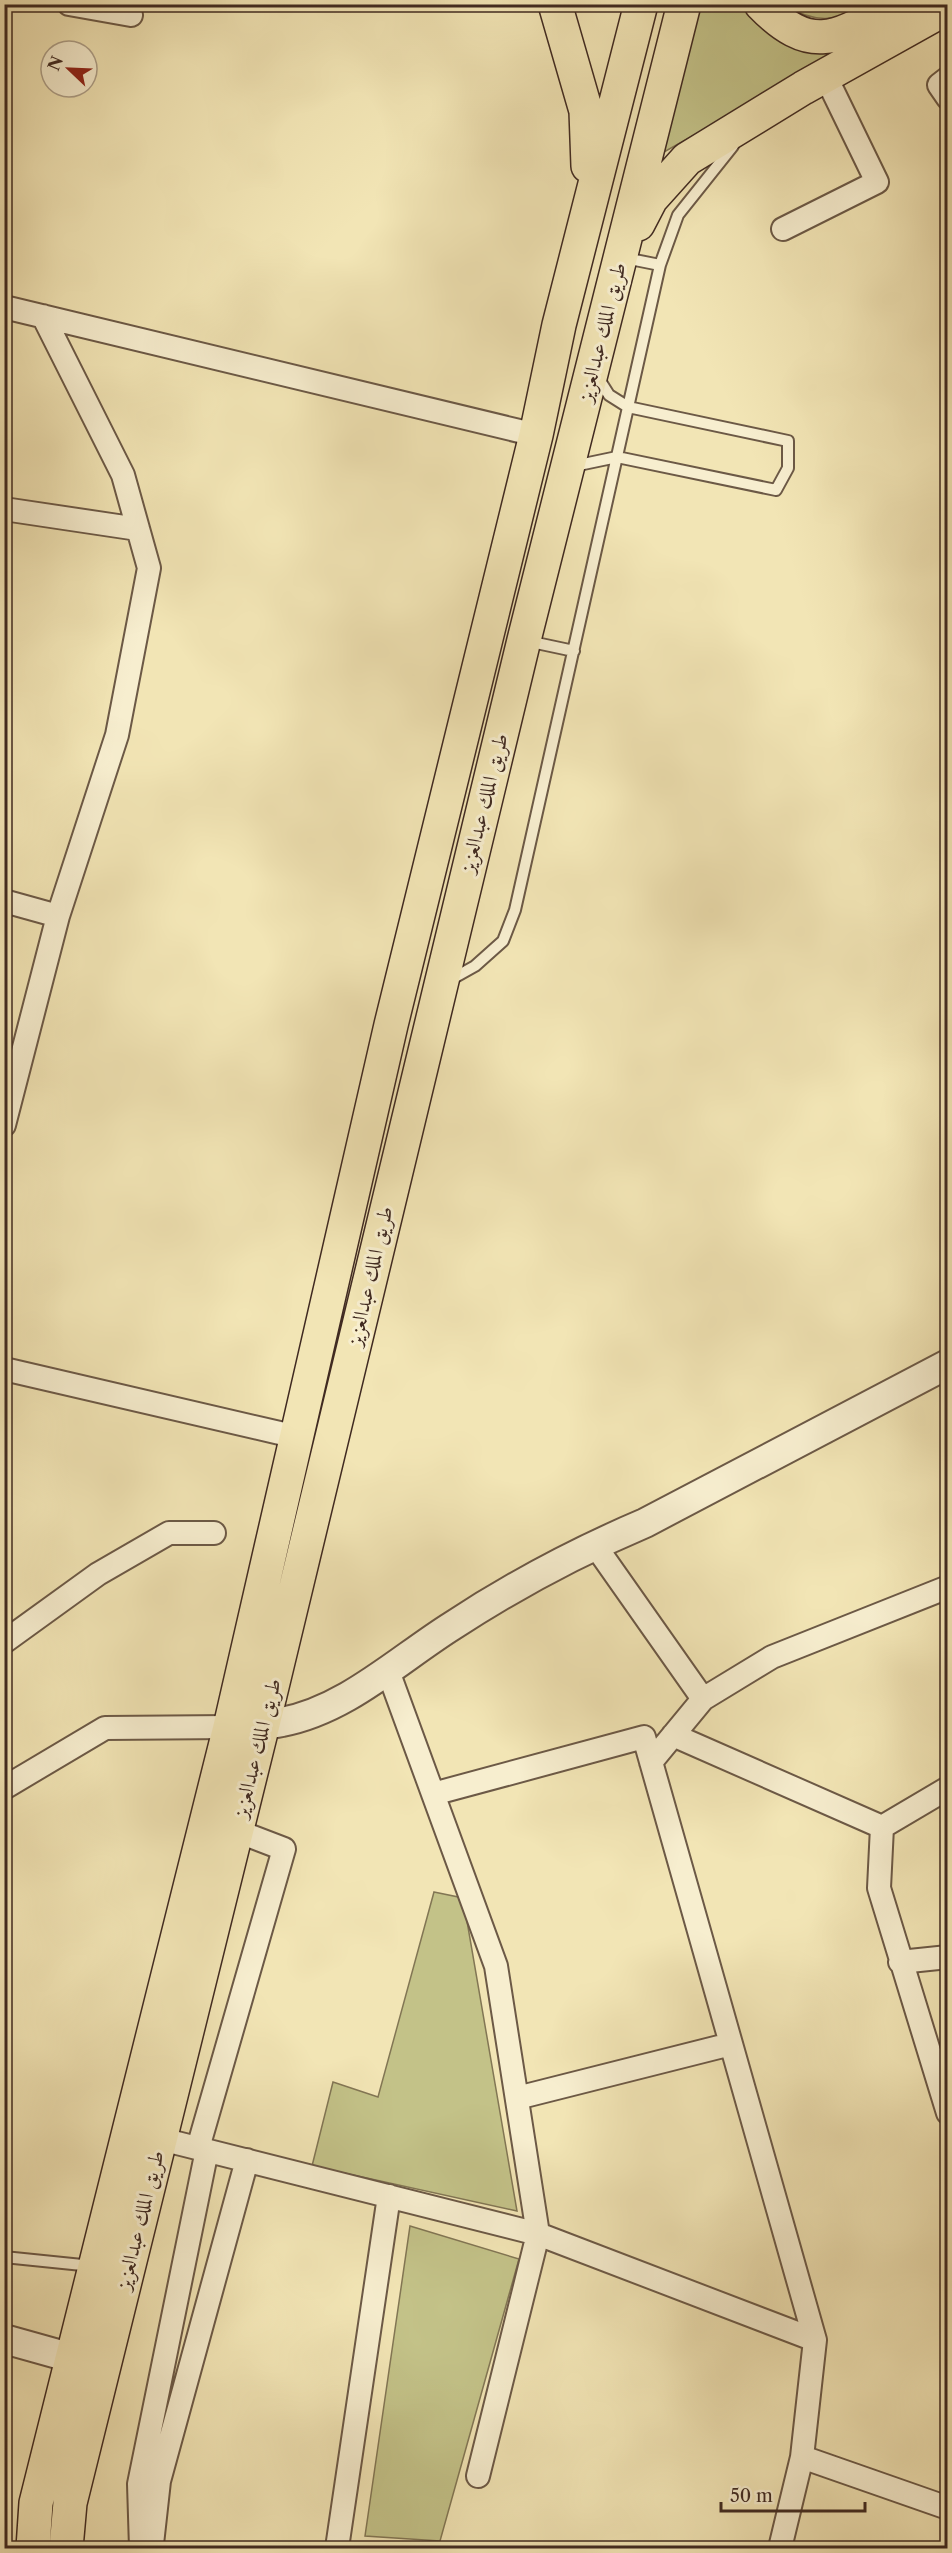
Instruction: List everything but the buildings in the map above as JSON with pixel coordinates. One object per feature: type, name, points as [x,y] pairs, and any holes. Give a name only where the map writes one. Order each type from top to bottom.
[{"type":"highway","points":[[555,4],[586,111],[589,155],[578,253]]},
{"type":"highway","name":"طريق الملك عبدالعزيز","points":[[33,2548],[36,2503],[230,1726],[391,1024],[536,435],[578,253],[641,4]]},
{"type":"highway","name":"طريق الملك عبدالعزيز","points":[[66,2548],[70,2504],[237,1831],[439,986],[684,4]]},
{"type":"highway","points":[[761,4],[782,24],[804,37],[835,37],[897,4]]},
{"type":"highway","points":[[621,258],[651,199],[687,159],[825,75],[948,8]]},
{"type":"street","points":[[69,4],[131,15]]},
{"type":"street","points":[[783,229],[877,182],[825,75]]},
{"type":"street","points":[[948,78],[939,85],[948,98]]},
{"type":"street","points":[[4,307],[536,435]]},
{"type":"street","points":[[4,1125],[58,916],[117,735],[149,568],[123,475],[43,316]]},
{"type":"street","points":[[4,509],[138,529]]},
{"type":"street","points":[[4,901],[58,916]]},
{"type":"street","points":[[4,1788],[105,1728],[263,1724],[283,1722],[327,1707],[388,1671],[452,1625],[594,1544],[645,1523],[948,1364]]},
{"type":"street","points":[[4,1369],[297,1437]]},
{"type":"street","points":[[4,1642],[98,1574],[169,1533],[214,1533]]},
{"type":"street","points":[[594,1544],[703,1699]]},
{"type":"street","points":[[651,1762],[703,1699],[772,1657],[948,1587]]},
{"type":"street","points":[[388,1671],[496,1966],[538,2234],[478,2476]]},
{"type":"street","points":[[673,1735],[882,1827]]},
{"type":"street","points":[[433,1794],[644,1737],[815,2340],[802,2457],[780,2548]]},
{"type":"street","points":[[882,1827],[948,1788]]},
{"type":"street","points":[[882,1827],[879,1888],[946,2105]]},
{"type":"street","points":[[141,2548],[139,2484],[202,2149],[284,1849],[237,1831]]},
{"type":"street","points":[[900,1962],[948,1957]]},
{"type":"street","points":[[517,2098],[731,2044]]},
{"type":"street","points":[[161,2139],[538,2234],[815,2340]]},
{"type":"street","points":[[151,2548],[159,2481],[247,2160]]},
{"type":"street","points":[[338,2548],[389,2196]]},
{"type":"street","points":[[4,2339],[72,2358]]},
{"type":"street","points":[[802,2457],[948,2508]]},
{"type":"lane","points":[[439,986],[475,966],[503,941],[515,910],[660,265],[678,215],[705,178],[761,113]]},
{"type":"lane","points":[[621,258],[660,265]]},
{"type":"lane","points":[[567,467],[617,457],[776,490],[788,468],[788,441],[628,407],[609,395],[593,368]]},
{"type":"lane","points":[[524,640],[573,651]]},
{"type":"lane","points":[[4,2257],[95,2267]]},
{"type":"shaded area","points":[[698,5],[743,5],[748,12],[855,45],[664,152]]},
{"type":"shaded area","points":[[784,5],[877,5],[841,16],[820,18],[797,12]]},
{"type":"shaded area","points":[[434,1892],[463,1898],[517,2211],[312,2166],[333,2082],[378,2097]]},
{"type":"shaded area","points":[[410,2226],[519,2259],[440,2541],[365,2536]]}]
